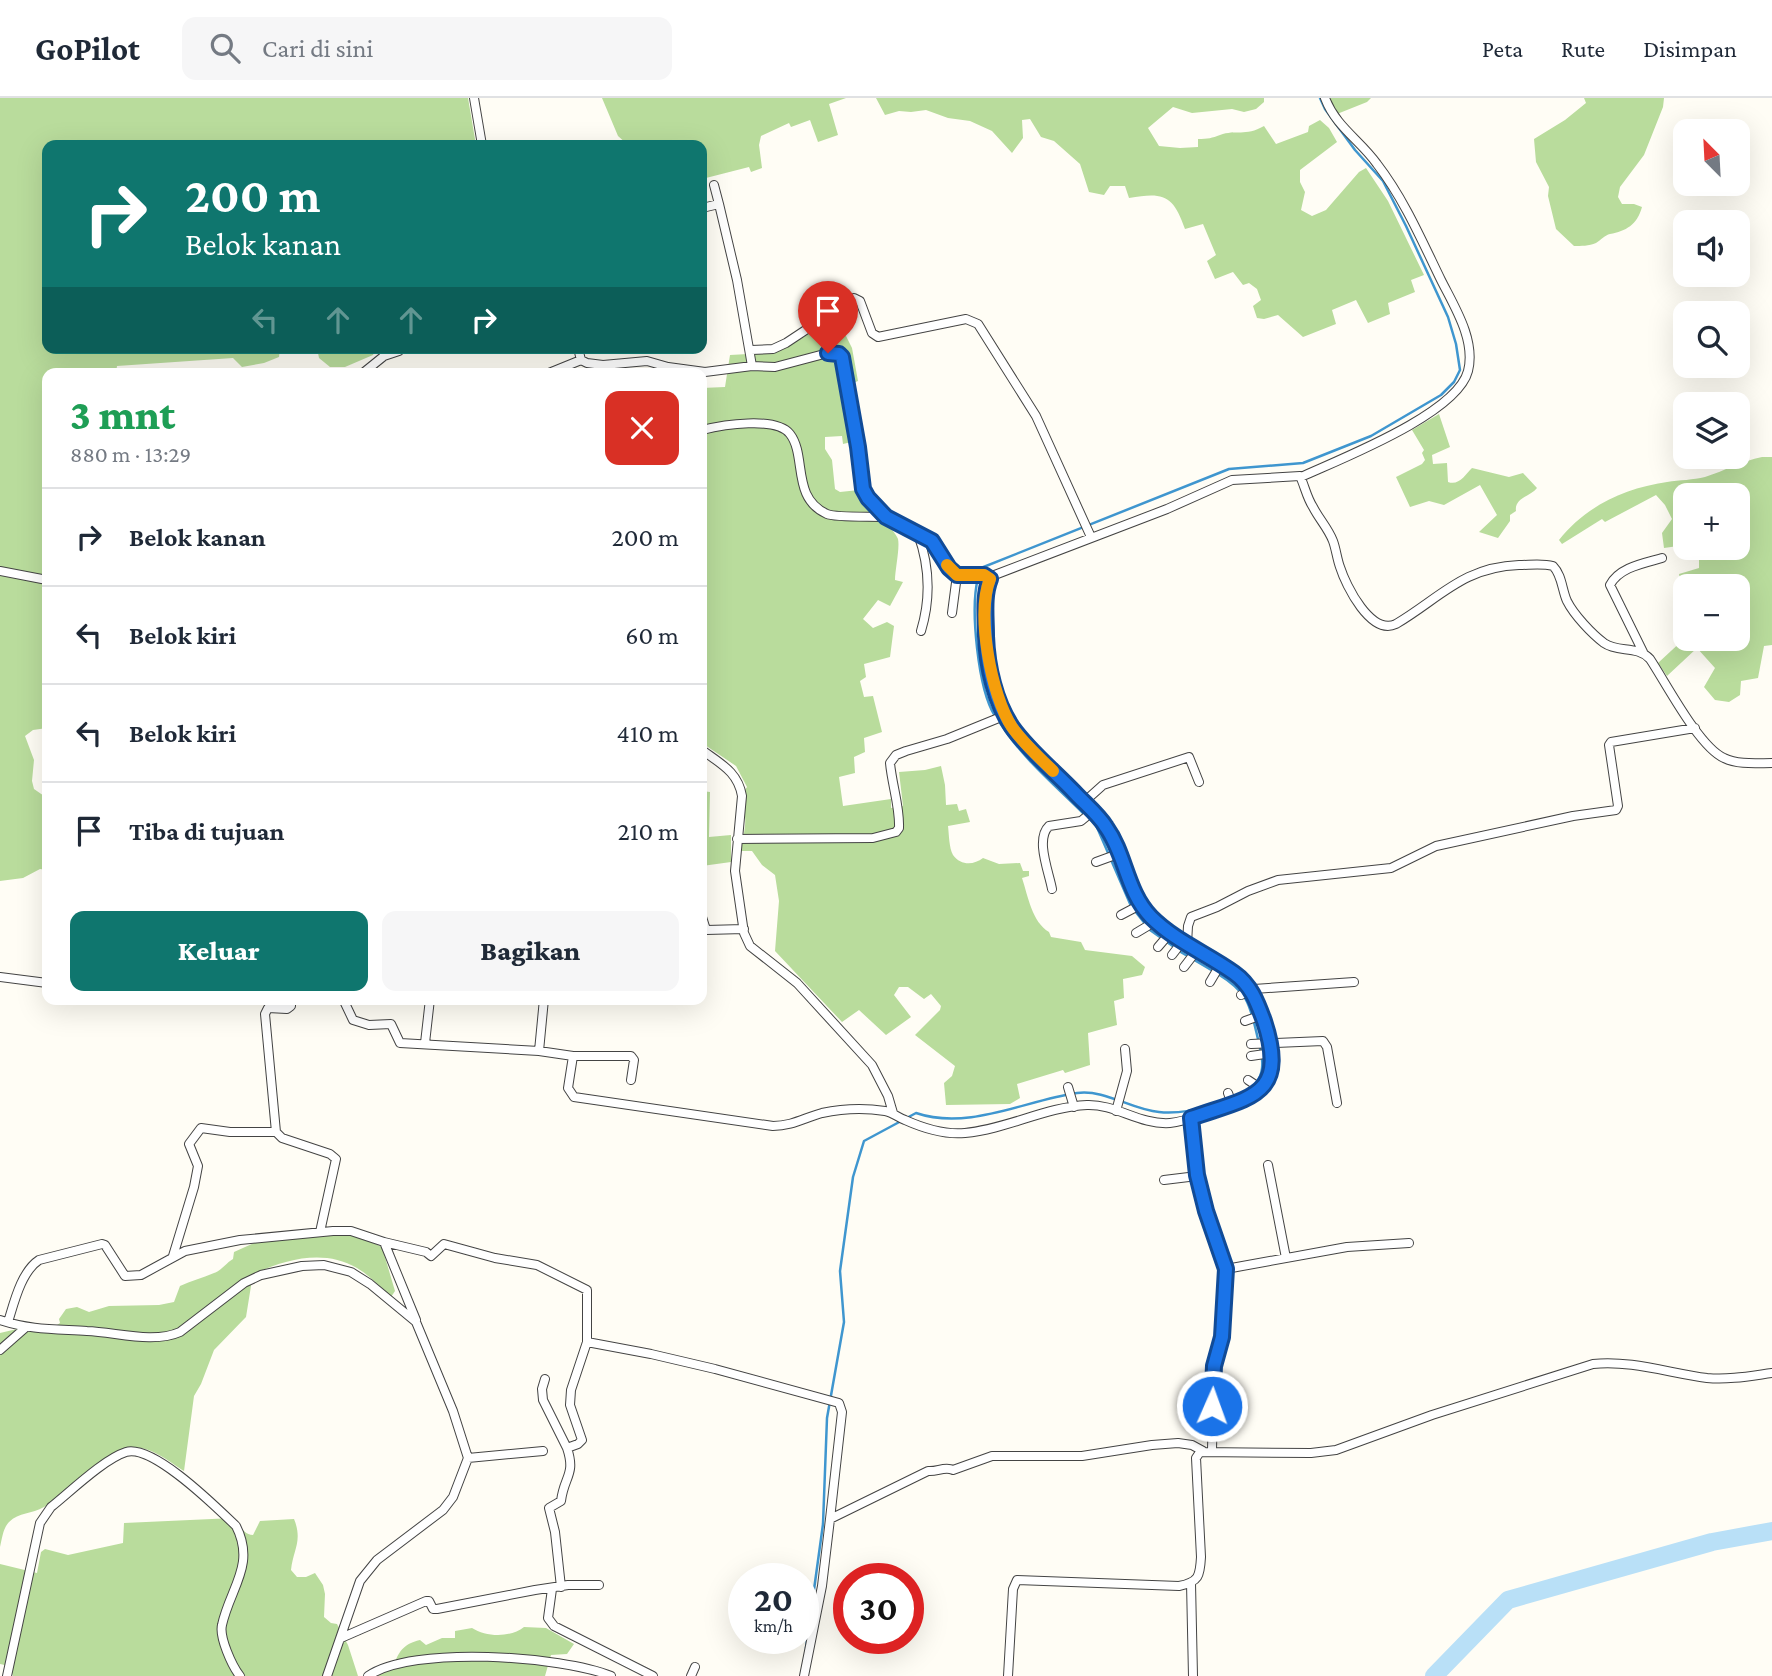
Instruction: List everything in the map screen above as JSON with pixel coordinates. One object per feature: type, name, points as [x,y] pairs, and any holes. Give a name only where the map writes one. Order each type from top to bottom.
[{"type":"street","points":[[474,98],[481,140]]},
{"type":"street","points":[[707,372],[752,366],[775,367],[828,353],[839,354],[842,357],[858,447],[863,489],[874,506],[886,517],[932,541],[949,568],[957,575],[987,577],[1167,509],[1232,480],[1301,477],[1360,452],[1447,400],[1468,370],[1469,344],[1461,321],[1413,223],[1377,163],[1337,122],[1325,98]]},
{"type":"street","points":[[714,185],[751,350],[752,366]]},
{"type":"street","points":[[707,207],[719,204]]},
{"type":"street","points":[[751,350],[773,349],[786,343],[854,298],[860,301],[872,333],[878,337],[966,319],[973,320],[1036,416],[1090,536]]},
{"type":"street","points":[[369,368],[390,354]]},
{"type":"street","points":[[580,354],[581,360]]},
{"type":"street","points":[[561,368],[581,360],[603,365],[647,361],[675,368]]},
{"type":"street","points":[[707,429],[754,423],[779,425],[790,433],[796,445],[804,489],[815,506],[829,515],[886,517]]},
{"type":"street","points":[[1301,477],[1311,505],[1333,541],[1338,564],[1352,594],[1369,616],[1382,626],[1396,624],[1447,587],[1482,570],[1504,566],[1548,565],[1556,569],[1573,610],[1603,643],[1615,648],[1643,652]]},
{"type":"street","points":[[918,534],[924,550],[929,583],[927,608],[921,631]]},
{"type":"street","points":[[1662,558],[1629,568],[1612,580],[1610,585],[1643,652],[1709,748],[1734,762],[1772,763]]},
{"type":"street","points":[[0,571],[42,579]]},
{"type":"street","points":[[952,613],[957,575]]},
{"type":"street","points":[[573,1056],[568,1088],[574,1097],[773,1126],[797,1123],[840,1110],[887,1111],[913,1124],[941,1132],[965,1133],[1013,1124],[1073,1104],[1118,1104],[1158,1124],[1175,1123],[1231,1098],[1273,1071],[1260,1054],[1252,1018],[1251,990],[1234,973],[1215,973],[1190,959],[1179,948],[1163,941],[1153,923],[1130,910],[1133,894],[1115,856],[1108,830],[1087,816],[1084,802],[1019,735],[998,719],[987,653],[987,577]]},
{"type":"street","points":[[737,839],[873,838],[896,832],[899,821],[892,789],[892,759],[906,751],[947,739],[998,719]]},
{"type":"street","points":[[1179,948],[1191,917],[1278,880],[1391,867],[1436,846],[1573,816],[1616,810],[1618,806],[1609,745],[1611,742],[1695,728]]},
{"type":"street","points":[[707,754],[733,771],[740,785],[742,796],[735,871],[744,929],[750,946],[797,983],[872,1065],[896,1115]]},
{"type":"street","points":[[1084,802],[1103,785],[1187,757],[1190,757],[1199,782]]},
{"type":"street","points":[[1052,889],[1042,839],[1044,832],[1049,826],[1087,816]]},
{"type":"street","points":[[1098,861],[1115,856]]},
{"type":"street","points":[[1138,932],[1153,923]]},
{"type":"street","points":[[707,930],[744,929]]},
{"type":"street","points":[[0,976],[42,982]]},
{"type":"street","points":[[1241,995],[1251,990],[1354,982]]},
{"type":"street","points":[[291,1005],[287,1009],[268,1008],[265,1014],[276,1132],[282,1138],[330,1154],[335,1159],[320,1232]]},
{"type":"street","points":[[346,1005],[353,1020],[369,1024],[387,1022],[394,1027],[400,1043],[539,1051],[573,1056],[631,1056],[634,1060],[631,1080]]},
{"type":"street","points":[[425,1043],[429,1005]]},
{"type":"street","points":[[539,1051],[543,1005]]},
{"type":"street","points":[[1259,1043],[1323,1041],[1337,1103]]},
{"type":"street","points":[[1118,1104],[1126,1071],[1125,1049]]},
{"type":"street","points":[[1069,1089],[1073,1104]]},
{"type":"street","points":[[1191,1118],[1197,1175],[1226,1269],[1222,1337],[1214,1366],[1208,1451]]},
{"type":"street","points":[[173,1256],[198,1166],[189,1144],[201,1128],[243,1133],[276,1132]]},
{"type":"street","points":[[1268,1165],[1286,1258]]},
{"type":"street","points":[[1164,1180],[1197,1175]]},
{"type":"street","points":[[416,1322],[370,1283],[351,1272],[324,1265],[302,1266],[261,1275],[244,1283],[171,1336],[157,1338],[25,1328],[4,1321],[32,1265],[39,1260],[102,1244],[125,1276],[131,1277],[141,1275],[185,1251],[240,1240],[351,1231],[426,1252],[430,1256],[444,1244],[495,1258],[537,1265],[587,1290],[587,1342],[570,1398],[582,1440],[567,1448]]},
{"type":"street","points":[[327,1676],[360,1581],[368,1569],[443,1510],[453,1497],[468,1458],[453,1411],[384,1242]]},
{"type":"street","points":[[1226,1269],[1347,1247],[1409,1242]]},
{"type":"street","points":[[0,1350],[25,1328]]},
{"type":"street","points":[[587,1342],[715,1369],[839,1403],[842,1412],[822,1586],[804,1676]]},
{"type":"street","points":[[1007,1676],[1013,1589],[1017,1580],[1179,1586],[1191,1583],[1200,1573],[1197,1454],[1208,1451],[1311,1453],[1336,1450],[1432,1415],[1593,1364],[1614,1362],[1708,1378],[1730,1379],[1772,1373]]},
{"type":"street","points":[[545,1379],[541,1393],[543,1400],[567,1448],[572,1469],[564,1485],[561,1501],[549,1508],[555,1532],[556,1588],[548,1618],[554,1626],[653,1676]]},
{"type":"street","points":[[830,1520],[928,1471],[953,1469],[992,1456],[1082,1456],[1178,1443],[1192,1444],[1208,1451]]},
{"type":"street","points":[[7,1676],[44,1514],[114,1458],[135,1450],[153,1456],[179,1476],[236,1525],[241,1535],[245,1551],[239,1580],[221,1628],[232,1666],[240,1676]]},
{"type":"street","points":[[468,1458],[542,1451]]},
{"type":"street","points":[[1191,1583],[1193,1676]]},
{"type":"street","points":[[341,1638],[426,1601],[429,1601],[433,1609],[437,1609],[496,1596],[556,1588],[599,1586]]},
{"type":"street","points":[[368,1676],[398,1664],[423,1660],[495,1657],[564,1663],[611,1676]]},
{"type":"street","points":[[691,1676],[695,1667]]},
{"type":"green space","points":[[0,98],[468,98],[475,140],[42,140],[42,354],[279,354],[279,357],[264,363],[242,367],[233,358],[117,368],[42,368],[42,729],[33,730],[25,736],[34,760],[34,789],[42,795],[42,869],[23,878],[0,881]]},
{"type":"green space","points":[[602,98],[846,98],[829,104],[838,135],[818,142],[810,120],[791,127],[789,123],[761,136],[759,145],[762,168],[751,172],[749,167],[707,178],[707,140],[622,140],[618,136]]},
{"type":"green space","points":[[876,98],[1264,98],[1264,102],[1256,109],[1244,112],[1232,109],[1192,113],[1173,107],[1148,128],[1159,146],[1198,147],[1198,139],[1251,131],[1264,126],[1276,144],[1308,132],[1309,126],[1320,120],[1329,128],[1337,142],[1300,170],[1300,182],[1305,192],[1301,210],[1312,216],[1326,210],[1359,172],[1366,168],[1388,201],[1424,275],[1411,280],[1415,292],[1388,303],[1390,314],[1368,323],[1356,300],[1332,310],[1336,324],[1303,337],[1278,315],[1257,318],[1253,306],[1261,300],[1257,289],[1249,283],[1243,285],[1233,272],[1215,279],[1207,261],[1216,255],[1203,224],[1185,229],[1176,209],[1166,198],[1129,198],[1125,186],[1110,186],[1104,195],[1089,192],[1080,164],[1054,141],[1041,137],[1030,119],[1022,120],[1023,138],[1012,153],[992,131],[970,121],[948,118],[926,110],[899,111],[885,115]]},
{"type":"green space","points":[[1328,98],[1371,98],[1337,114]]},
{"type":"green space","points":[[1584,98],[1664,98],[1644,155],[1620,187],[1618,197],[1622,204],[1642,207],[1634,223],[1596,243],[1574,246],[1556,229],[1548,196],[1549,187],[1536,162],[1534,139],[1586,103]]},
{"type":"green space","points":[[823,324],[826,329],[840,324],[852,348],[858,381],[851,384],[860,440],[843,444],[842,436],[825,437],[825,449],[832,460],[835,489],[840,492],[859,490],[898,539],[895,580],[903,582],[890,606],[878,600],[863,619],[873,628],[887,622],[894,626],[890,657],[864,664],[866,677],[860,681],[864,697],[873,696],[882,732],[864,738],[865,752],[854,757],[855,773],[839,777],[843,806],[891,799],[891,808],[903,806],[899,772],[941,766],[946,805],[957,804],[959,811],[966,809],[970,822],[948,826],[951,849],[956,859],[968,863],[983,858],[999,864],[1020,863],[1023,871],[1029,871],[1029,876],[1022,878],[1031,908],[1038,922],[1051,937],[1081,942],[1085,950],[1132,956],[1145,967],[1142,975],[1123,979],[1124,998],[1114,1001],[1117,1025],[1088,1033],[1090,1065],[1017,1084],[1020,1098],[1010,1104],[946,1105],[944,1083],[952,1076],[955,1066],[915,1035],[940,1010],[941,1006],[931,994],[924,999],[908,987],[899,987],[894,995],[911,1017],[886,1035],[859,1010],[842,1022],[775,951],[779,901],[775,875],[762,865],[752,851],[741,851],[745,818],[738,800],[747,787],[736,766],[707,746],[707,388],[725,387],[730,355],[779,348]]},
{"type":"green space","points":[[318,354],[373,354],[345,367],[330,367]]},
{"type":"green space","points":[[1439,414],[1450,447],[1432,455],[1433,464],[1447,463],[1448,482],[1459,481],[1472,468],[1509,477],[1523,473],[1537,488],[1520,500],[1498,538],[1479,532],[1497,515],[1480,485],[1444,505],[1429,501],[1410,507],[1396,477],[1425,460],[1422,453],[1424,450],[1412,430]]},
{"type":"green space","points":[[1772,457],[1772,645],[1764,646],[1758,678],[1741,681],[1740,695],[1729,702],[1715,700],[1704,687],[1715,668],[1700,651],[1750,651],[1750,574],[1679,574],[1699,568],[1699,560],[1750,560],[1750,483],[1673,483],[1673,547],[1664,548],[1662,533],[1672,519],[1656,495],[1605,522],[1602,519],[1562,544],[1559,540],[1581,517],[1621,494],[1651,485],[1705,477],[1727,469],[1750,469],[1750,461]]},
{"type":"green space","points":[[1673,649],[1694,651],[1667,676],[1658,663]]},
{"type":"green space","points":[[707,792],[710,792],[709,837],[731,835],[731,862],[707,865]]},
{"type":"green space","points":[[323,1234],[355,1235],[382,1247],[395,1291],[391,1297],[357,1268],[330,1259],[303,1258],[275,1265],[250,1276],[246,1317],[214,1350],[194,1396],[184,1471],[144,1449],[137,1447],[118,1452],[54,1500],[9,1522],[0,1547],[0,1333],[17,1329],[31,1332],[39,1326],[54,1327],[60,1323],[59,1319],[66,1309],[77,1307],[89,1312],[109,1306],[174,1302],[180,1286],[219,1271],[233,1259],[234,1252],[254,1243]]},
{"type":"green space","points":[[234,1518],[250,1535],[253,1535],[260,1521],[294,1519],[298,1540],[291,1570],[297,1577],[315,1573],[323,1585],[324,1617],[337,1624],[348,1645],[358,1676],[13,1676],[9,1668],[0,1664],[0,1564],[37,1573],[41,1552],[45,1549],[68,1555],[123,1543],[124,1523]]},
{"type":"green space","points":[[524,1627],[546,1628],[574,1644],[567,1654],[551,1655],[545,1676],[374,1676],[393,1668],[402,1649],[420,1640],[426,1645],[442,1638],[455,1638],[455,1631],[472,1628],[498,1635],[512,1633]]},
{"type":"waterway","points":[[980,572],[981,568],[1229,469],[1303,463],[1371,436],[1441,395],[1454,382],[1460,370],[1448,317],[1406,226],[1383,181],[1355,150],[1320,98]]},
{"type":"waterway","points":[[978,578],[975,609],[977,649],[984,687],[995,716]]},
{"type":"waterway","points":[[999,721],[1027,758],[1084,814]]},
{"type":"waterway","points":[[1089,818],[1096,825],[1131,906]]},
{"type":"waterway","points":[[1135,911],[1150,930],[1174,947]]},
{"type":"waterway","points":[[1179,951],[1213,971]]},
{"type":"waterway","points":[[818,1563],[823,1524],[827,1418],[844,1322],[840,1271],[853,1177],[864,1141],[916,1113],[936,1118],[977,1116],[1077,1093],[1098,1094],[1159,1112],[1197,1109],[1240,1095],[1258,1080],[1262,1070],[1261,1055],[1247,1001],[1236,987],[1218,974]]},
{"type":"waterway","points":[[1434,1676],[1508,1600],[1712,1542],[1772,1531]]},
{"type":"slow traffic","points":[[947,565],[957,575],[984,575],[990,579],[986,591],[987,653],[996,688],[1013,727],[1053,771]]},
{"type":"route","points":[[828,353],[839,354],[844,363],[863,489],[874,506],[886,517],[932,541],[949,568],[957,575],[984,575],[990,579],[986,591],[987,653],[1001,703],[1013,727],[1108,830],[1133,894],[1143,909],[1172,935],[1234,973],[1251,990],[1260,1010],[1273,1061],[1273,1071],[1269,1079],[1245,1099],[1191,1118],[1197,1175],[1206,1211],[1222,1251],[1227,1279],[1222,1337],[1214,1366],[1212,1406]]}]
